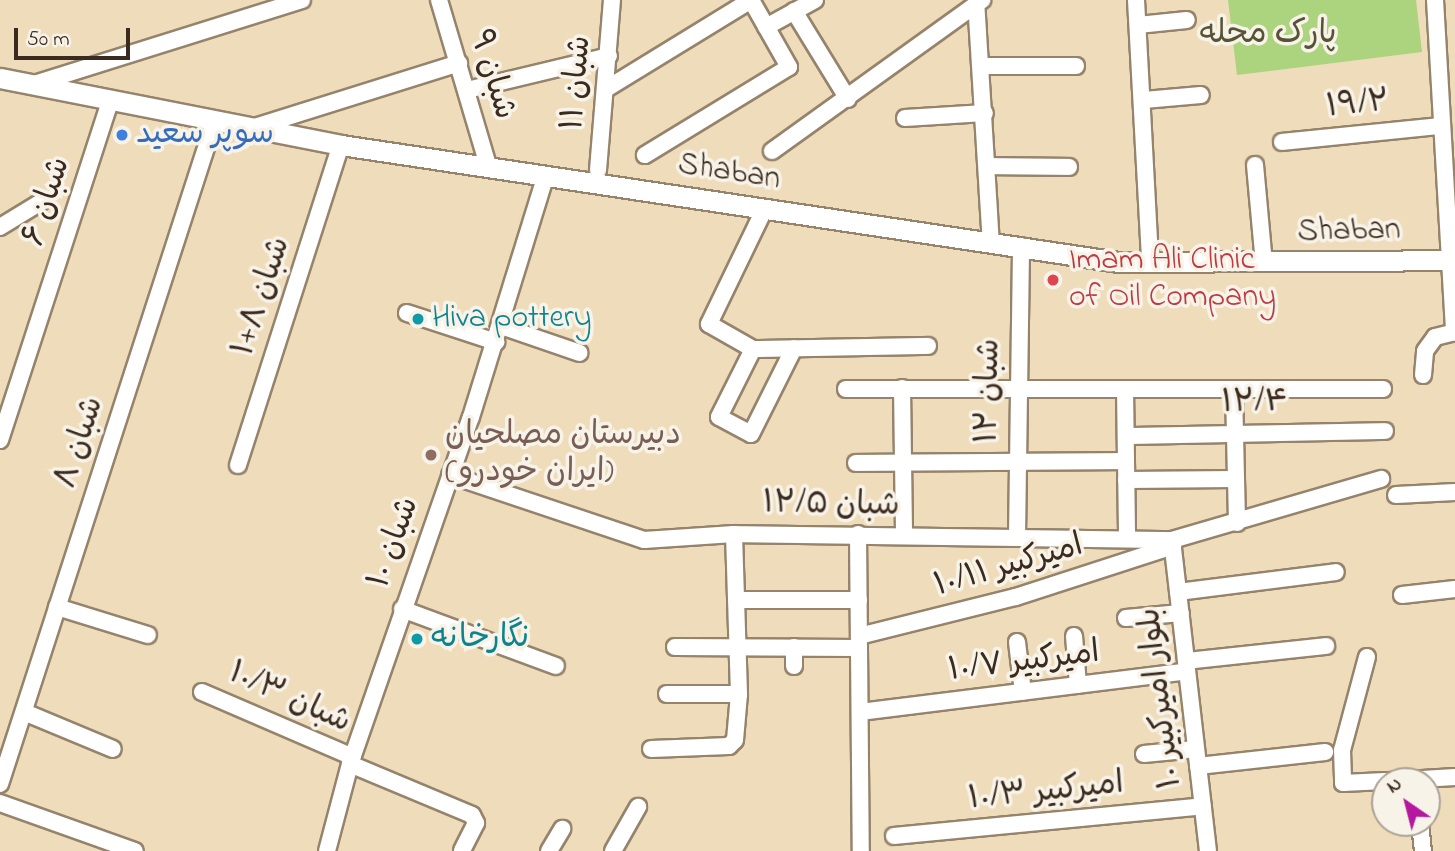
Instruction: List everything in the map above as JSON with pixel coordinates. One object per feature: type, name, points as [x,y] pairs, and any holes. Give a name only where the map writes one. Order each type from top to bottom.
[{"type":"street","points":[[10,83],[302,0]]},
{"type":"street","name":"۹ شبان","points":[[439,0],[488,165]]},
{"type":"street","name":"۱۱ شبان","points":[[598,170],[612,0]]},
{"type":"street","points":[[606,89],[751,0],[789,67],[645,155]]},
{"type":"street","points":[[766,27],[815,0]]},
{"type":"street","points":[[1136,0],[1144,100],[1150,262]]},
{"type":"street","points":[[1423,375],[1425,351],[1436,337],[1455,332],[1454,260],[1440,126],[1449,108],[1435,0]]},
{"type":"street","points":[[979,1],[991,242]]},
{"type":"street","points":[[772,151],[848,99],[979,1]]},
{"type":"street","points":[[794,11],[848,99]]},
{"type":"street","points":[[1138,25],[1187,20]]},
{"type":"street","points":[[467,90],[609,56]]},
{"type":"street","points":[[255,127],[459,63]]},
{"type":"street","points":[[983,66],[1076,65]]},
{"type":"street","name":"Shaban","points":[[10,83],[341,145],[488,165],[1118,262],[1454,260]]},
{"type":"street","points":[[1144,100],[1201,95]]},
{"type":"street","name":"۶ شبان","points":[[2,429],[110,101]]},
{"type":"street","points":[[905,118],[985,113]]},
{"type":"street","name":"۸ شبان","points":[[0,784],[5,753],[24,712],[215,120]]},
{"type":"street","name":"۱۹/۲","points":[[1282,142],[1440,126]]},
{"type":"street","name":"۱+۸ شبان","points":[[238,465],[341,145]]},
{"type":"street","points":[[1255,165],[1264,263]]},
{"type":"street","points":[[987,166],[1069,167]]},
{"type":"street","name":"۱۰ شبان","points":[[327,851],[351,761],[498,334],[546,175]]},
{"type":"street","points":[[0,227],[41,202]]},
{"type":"street","points":[[765,208],[709,324],[753,349],[928,346]]},
{"type":"street","name":"۱۲ شبان","points":[[1017,537],[1021,246]]},
{"type":"street","points":[[407,313],[580,353]]},
{"type":"street","points":[[753,349],[719,418],[751,434],[794,348]]},
{"type":"street","points":[[902,388],[904,535]]},
{"type":"street","points":[[846,389],[1383,389]]},
{"type":"street","points":[[1125,389],[1127,536]]},
{"type":"street","points":[[1234,390],[1237,523]]},
{"type":"street","name":"۱۲/۴","points":[[1126,436],[1385,431]]},
{"type":"street","points":[[856,463],[1126,461]]},
{"type":"street","name":"۱۲/۵ شبان","points":[[450,475],[644,540],[734,534],[858,534],[1127,536],[1172,543]]},
{"type":"street","points":[[1126,480],[1235,479]]},
{"type":"street","name":"۱۰/۱۱ امیرکبیر","points":[[676,647],[794,647],[859,642],[1016,597],[1172,543],[1381,479]]},
{"type":"street","points":[[1396,495],[1455,492]]},
{"type":"street","points":[[651,749],[733,744],[739,694],[734,534]]},
{"type":"street","points":[[858,534],[861,851]]},
{"type":"street","name":"۱۰ بلوار امیرکبیر","points":[[1172,543],[1208,851]]},
{"type":"street","points":[[1178,592],[1336,572]]},
{"type":"street","points":[[1402,595],[1455,589]]},
{"type":"street","points":[[736,600],[793,607],[859,600]]},
{"type":"street","points":[[57,607],[148,635]]},
{"type":"street","points":[[402,609],[556,666]]},
{"type":"street","points":[[1126,618],[1181,613]]},
{"type":"street","points":[[1074,636],[1078,685]]},
{"type":"street","points":[[1017,642],[1023,692]]},
{"type":"street","name":"۱۰/۷ امیرکبیر","points":[[867,711],[1078,685],[1325,646]]},
{"type":"street","points":[[794,647],[794,666]]},
{"type":"street","points":[[1367,657],[1342,750],[1343,783],[1371,782]]},
{"type":"street","name":"۱۰/۳ شبان","points":[[202,691],[472,815],[476,823],[462,851]]},
{"type":"street","points":[[667,694],[739,694]]},
{"type":"street","points":[[24,712],[113,748]]},
{"type":"street","points":[[1144,754],[1196,749]]},
{"type":"street","points":[[1198,766],[1325,752]]},
{"type":"street","points":[[0,803],[135,851]]},
{"type":"street","name":"۱۰/۳ امیرکبیر","points":[[894,836],[1203,806]]},
{"type":"street","points":[[613,851],[638,807]]},
{"type":"street","points":[[549,851],[562,830]]},
{"type":"green space","name":"پارک محله","points":[[1228,0],[1416,0],[1422,52],[1237,75]]},
{"type":"place","name":"سوپر سعید","points":[[122,135]]},
{"type":"place","name":"Imam Ali Clinic of Oil Company","points":[[1053,280]]},
{"type":"place","name":"Hiva pottery","points":[[418,319]]},
{"type":"place","name":"دبیرستان مصلحیان (ایران خودرو)","points":[[431,455]]},
{"type":"place","name":"نگارخانه","points":[[417,639]]}]
